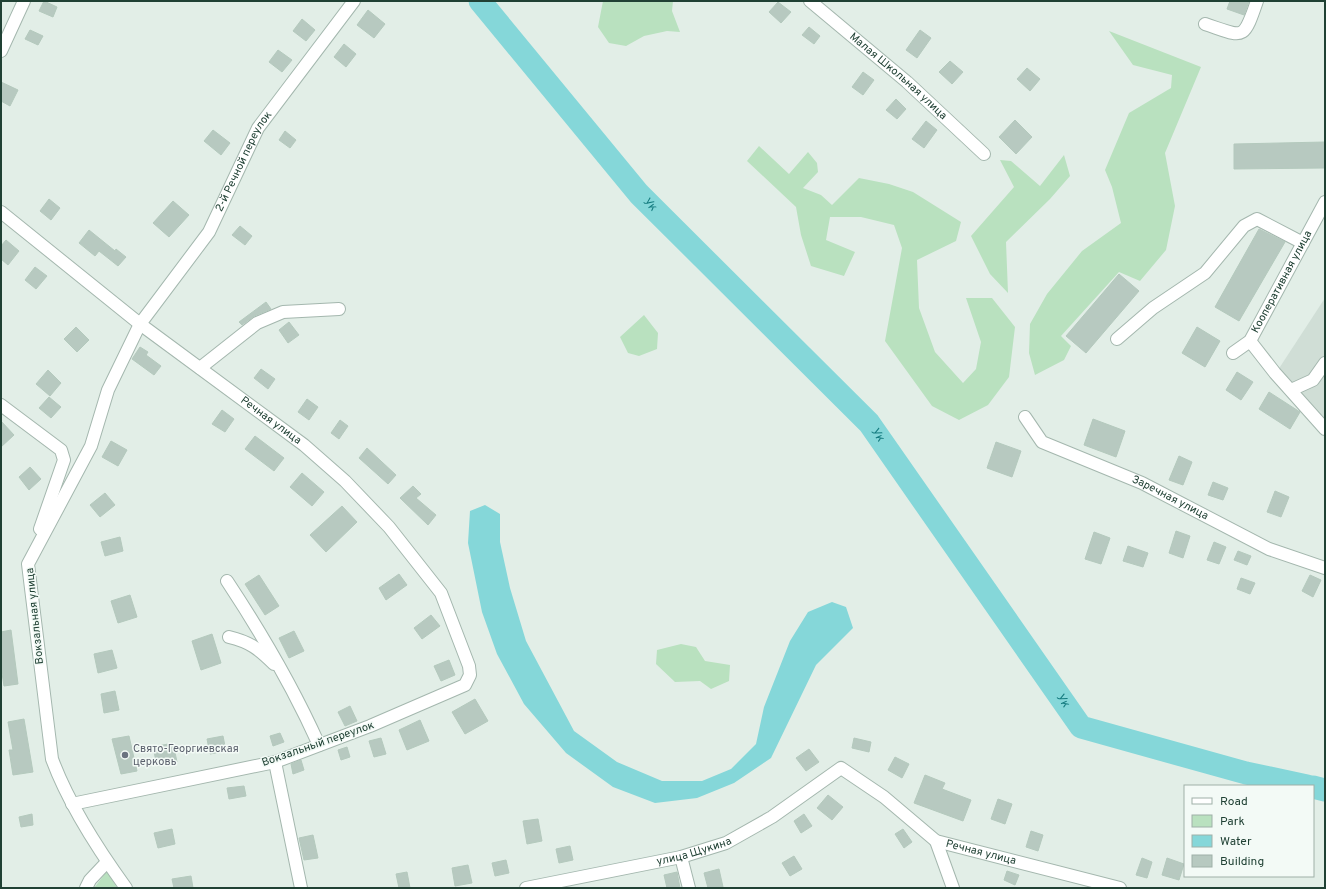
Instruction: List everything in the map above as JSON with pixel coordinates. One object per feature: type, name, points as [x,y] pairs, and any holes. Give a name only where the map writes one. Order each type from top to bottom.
[{"type":"street","points":[[1,51],[24,1]]},
{"type":"street","name":"2-й Речной переулок","points":[[140,324],[209,232],[258,128],[354,1]]},
{"type":"street","name":"Малая Школьная улица","points":[[810,1],[907,82],[984,154]]},
{"type":"street","points":[[1204,24],[1233,34],[1244,32],[1248,27],[1257,1]]},
{"type":"street","name":"Кооперативная улица","points":[[1233,353],[1250,341],[1325,202]]},
{"type":"street","name":"Речная улица","points":[[1,212],[140,324],[304,445],[345,481],[389,527],[441,593],[469,666],[470,675],[465,685]]},
{"type":"street","points":[[1117,339],[1153,308],[1205,273],[1244,226],[1257,219],[1302,243]]},
{"type":"street","points":[[200,368],[257,323],[283,312],[339,309]]},
{"type":"street","name":"Вокзальная улица","points":[[126,888],[107,862],[72,804],[61,784],[52,759],[28,564],[91,446],[108,390],[140,324]]},
{"type":"street","name":"Кооперативная улица","points":[[1250,341],[1325,429]]},
{"type":"street","points":[[1291,390],[1312,380],[1325,362]]},
{"type":"street","points":[[1,405],[61,450],[64,460],[28,564]]},
{"type":"street","name":"Заречная улица","points":[[1025,417],[1042,442],[1142,483],[1269,549],[1325,568]]},
{"type":"street","points":[[227,581],[256,625],[284,673],[319,745]]},
{"type":"street","points":[[229,637],[245,640],[255,646],[284,673]]},
{"type":"street","name":"Вокзальный переулок","points":[[72,804],[275,762],[370,726],[465,685]]},
{"type":"street","points":[[275,762],[301,888]]},
{"type":"street","name":"Речная улица","points":[[841,768],[884,797],[936,841],[1120,888]]},
{"type":"street","name":"улица Щукина","points":[[526,888],[681,857],[726,842],[772,817],[841,768]]},
{"type":"street","points":[[936,841],[953,888]]},
{"type":"street","points":[[681,857],[689,888]]},
{"type":"street","points":[[86,888],[90,880],[107,862]]},
{"type":"shaded area","points":[[1325,298],[1325,424],[1278,370]]},
{"type":"green space","points":[[603,1],[673,1],[672,11],[680,32],[667,31],[644,36],[626,46],[609,43],[598,27]]},
{"type":"green space","points":[[1109,31],[1201,67],[1165,153],[1175,206],[1166,250],[1140,281],[1119,272],[1061,336],[1071,346],[1064,360],[1035,375],[1029,353],[1030,324],[1047,294],[1082,251],[1121,223],[1112,187],[1105,170],[1129,113],[1171,88],[1172,75],[1133,65]]},
{"type":"green space","points":[[759,146],[789,174],[808,152],[817,163],[818,172],[803,188],[821,195],[832,205],[859,178],[889,184],[913,192],[961,222],[956,241],[917,260],[919,308],[935,352],[963,383],[976,369],[981,342],[966,298],[992,298],[1015,327],[1009,377],[988,405],[959,420],[932,406],[885,341],[902,248],[894,225],[861,217],[830,217],[826,240],[855,252],[844,276],[811,266],[801,235],[796,207],[747,161]]},
{"type":"green space","points":[[1064,155],[1070,176],[1050,199],[1006,242],[1008,293],[990,274],[971,236],[1014,187],[1000,160],[1011,161],[1040,186]]},
{"type":"green space","points":[[644,315],[658,333],[657,349],[639,356],[628,353],[620,337]]},
{"type":"green space","points":[[681,644],[696,647],[705,661],[730,665],[729,681],[711,689],[700,681],[675,682],[656,664],[657,650]]},
{"type":"green space","points":[[107,871],[117,888],[94,888]]},
{"type":"water","points":[[485,505],[500,514],[500,542],[510,588],[526,641],[574,731],[617,762],[662,781],[702,781],[731,769],[756,744],[764,707],[790,641],[808,612],[832,602],[846,607],[853,628],[816,665],[771,758],[734,783],[697,798],[655,803],[613,787],[566,753],[524,704],[497,654],[482,612],[468,543],[470,511]]},
{"type":"building","points":[[44,1],[57,7],[53,17],[39,11]]},
{"type":"building","points":[[1230,1],[1249,1],[1244,15],[1227,9]]},
{"type":"building","points":[[778,2],[791,12],[781,23],[769,12]]},
{"type":"building","points":[[368,10],[385,24],[374,38],[357,25]]},
{"type":"building","points":[[302,19],[315,30],[306,41],[293,31]]},
{"type":"building","points":[[809,27],[820,36],[814,44],[802,35]]},
{"type":"building","points":[[30,30],[43,36],[38,45],[25,39]]},
{"type":"building","points":[[920,30],[931,38],[917,58],[906,50]]},
{"type":"building","points":[[344,44],[356,54],[346,67],[334,57]]},
{"type":"building","points":[[278,50],[292,60],[282,72],[269,62]]},
{"type":"building","points":[[950,61],[963,72],[952,84],[939,72]]},
{"type":"building","points":[[1027,68],[1040,79],[1030,91],[1017,79]]},
{"type":"building","points":[[863,72],[874,80],[863,95],[852,87]]},
{"type":"building","points":[[1,82],[18,90],[10,106],[1,101]]},
{"type":"building","points":[[896,99],[906,109],[897,119],[886,110]]},
{"type":"building","points":[[1015,120],[1032,137],[1016,154],[999,137]]},
{"type":"building","points":[[926,121],[937,130],[924,148],[912,139]]},
{"type":"building","points":[[213,130],[230,143],[221,155],[204,141]]},
{"type":"building","points":[[285,131],[296,140],[290,148],[279,140]]},
{"type":"building","points":[[1325,142],[1325,168],[1234,169],[1234,144]]},
{"type":"building","points":[[49,199],[60,208],[51,220],[40,211]]},
{"type":"building","points":[[173,201],[189,215],[169,237],[153,223]]},
{"type":"building","points":[[240,226],[252,236],[245,245],[232,235]]},
{"type":"building","points":[[1259,229],[1285,242],[1239,321],[1215,307]]},
{"type":"building","points":[[89,230],[115,251],[116,249],[126,257],[118,266],[99,251],[95,256],[79,243]]},
{"type":"building","points":[[6,240],[19,251],[8,265],[1,259],[1,246]]},
{"type":"building","points":[[35,267],[47,276],[36,289],[25,280]]},
{"type":"building","points":[[1119,274],[1139,291],[1086,353],[1066,336]]},
{"type":"building","points":[[266,302],[271,309],[254,316],[242,325],[239,322]]},
{"type":"building","points":[[289,322],[299,335],[288,343],[279,330]]},
{"type":"building","points":[[76,327],[89,340],[77,352],[64,339]]},
{"type":"building","points":[[1197,327],[1220,341],[1205,367],[1182,353]]},
{"type":"building","points":[[140,347],[148,352],[146,355],[161,366],[154,375],[132,359]]},
{"type":"building","points":[[261,369],[275,379],[268,389],[254,378]]},
{"type":"building","points":[[48,370],[61,383],[50,396],[36,384]]},
{"type":"building","points":[[1237,372],[1253,382],[1241,400],[1226,390]]},
{"type":"building","points":[[1269,392],[1300,412],[1290,429],[1259,409]]},
{"type":"building","points":[[49,397],[61,407],[51,418],[39,408]]},
{"type":"building","points":[[307,399],[318,407],[309,420],[298,412]]},
{"type":"building","points":[[222,410],[234,419],[225,432],[212,424]]},
{"type":"building","points":[[1093,419],[1125,431],[1116,457],[1084,445]]},
{"type":"building","points":[[340,420],[348,426],[339,439],[331,433]]},
{"type":"building","points":[[1,421],[14,435],[1,447]]},
{"type":"building","points":[[255,436],[284,458],[274,471],[245,449]]},
{"type":"building","points":[[111,441],[127,450],[118,466],[102,457]]},
{"type":"building","points":[[996,442],[1021,451],[1012,477],[987,468]]},
{"type":"building","points":[[367,448],[396,475],[388,484],[359,458]]},
{"type":"building","points":[[1179,456],[1192,462],[1183,485],[1169,480]]},
{"type":"building","points":[[30,467],[41,479],[29,490],[19,477]]},
{"type":"building","points":[[302,473],[324,492],[312,506],[290,487]]},
{"type":"building","points":[[1213,482],[1228,488],[1223,500],[1208,495]]},
{"type":"building","points":[[413,486],[421,494],[416,498],[436,515],[428,525],[400,498]]},
{"type":"building","points":[[1275,491],[1289,497],[1281,517],[1267,512]]},
{"type":"building","points":[[105,493],[115,505],[100,517],[90,505]]},
{"type":"building","points":[[342,506],[357,522],[326,552],[310,535]]},
{"type":"building","points":[[1176,531],[1190,536],[1183,558],[1169,553]]},
{"type":"building","points":[[1094,532],[1110,538],[1101,564],[1085,559]]},
{"type":"building","points":[[120,537],[123,551],[105,556],[101,542]]},
{"type":"building","points":[[1214,542],[1226,547],[1219,564],[1207,560]]},
{"type":"building","points":[[1128,546],[1148,553],[1143,567],[1123,561]]},
{"type":"building","points":[[1238,551],[1251,556],[1247,565],[1234,560]]},
{"type":"building","points":[[399,574],[407,585],[386,600],[379,588]]},
{"type":"building","points":[[259,575],[279,606],[265,615],[245,584]]},
{"type":"building","points":[[1310,575],[1321,580],[1313,597],[1302,591]]},
{"type":"building","points":[[1241,578],[1255,583],[1250,594],[1237,589]]},
{"type":"building","points":[[130,595],[137,617],[118,623],[111,601]]},
{"type":"building","points":[[431,615],[440,626],[422,639],[414,628]]},
{"type":"building","points":[[11,630],[18,684],[4,686],[1,667],[1,632]]},
{"type":"building","points":[[294,631],[304,651],[289,658],[279,638]]},
{"type":"building","points":[[212,634],[221,663],[201,670],[192,641]]},
{"type":"building","points":[[112,650],[117,668],[98,673],[94,654]]},
{"type":"building","points":[[449,660],[455,675],[441,681],[434,666]]},
{"type":"building","points":[[115,691],[119,710],[104,713],[101,694]]},
{"type":"building","points":[[475,699],[488,721],[465,734],[452,712]]},
{"type":"building","points":[[350,706],[357,721],[345,726],[338,712]]},
{"type":"building","points":[[24,719],[33,772],[13,775],[9,750],[13,750],[8,722]]},
{"type":"building","points":[[420,720],[429,741],[407,750],[399,730]]},
{"type":"building","points":[[280,733],[284,742],[273,746],[270,736]]},
{"type":"building","name":"Свято-Георгиевская церковь","points":[[129,736],[137,771],[121,774],[112,739]]},
{"type":"building","points":[[223,736],[226,751],[210,754],[207,739]]},
{"type":"building","points":[[381,738],[386,754],[374,757],[369,741]]},
{"type":"building","points":[[854,738],[871,742],[869,752],[852,748]]},
{"type":"building","points":[[173,743],[177,762],[157,766],[153,747]]},
{"type":"building","points":[[347,747],[350,757],[341,760],[338,750]]},
{"type":"building","points":[[809,749],[819,762],[806,771],[796,758]]},
{"type":"building","points":[[895,757],[909,764],[902,778],[888,770]]},
{"type":"building","points":[[301,760],[304,770],[293,774],[291,764]]},
{"type":"building","points":[[925,775],[945,783],[942,789],[971,800],[963,821],[914,803]]},
{"type":"building","points":[[244,786],[246,796],[229,799],[227,788]]},
{"type":"building","points":[[828,795],[843,807],[832,820],[817,808]]},
{"type":"building","points":[[998,799],[1012,804],[1005,824],[991,819]]},
{"type":"building","points":[[32,814],[33,825],[21,827],[19,817]]},
{"type":"building","points":[[804,814],[812,826],[801,833],[794,821]]},
{"type":"building","points":[[538,819],[542,841],[527,844],[523,821]]},
{"type":"building","points":[[172,829],[175,844],[158,848],[154,833]]},
{"type":"building","points":[[903,829],[912,842],[904,848],[895,834]]},
{"type":"building","points":[[1031,831],[1043,835],[1038,851],[1026,847]]},
{"type":"building","points":[[313,835],[318,858],[304,860],[299,838]]},
{"type":"building","points":[[570,846],[573,860],[559,863],[556,849]]},
{"type":"building","points":[[794,856],[802,869],[790,876],[782,863]]},
{"type":"building","points":[[1142,858],[1152,862],[1147,878],[1136,875]]},
{"type":"building","points":[[1167,858],[1184,864],[1179,880],[1162,875]]},
{"type":"building","points":[[506,860],[509,873],[495,876],[492,863]]},
{"type":"building","points":[[468,865],[472,883],[455,886],[452,868]]},
{"type":"building","points":[[719,869],[723,887],[708,888],[704,873]]},
{"type":"building","points":[[1007,871],[1019,875],[1015,885],[1004,880]]},
{"type":"building","points":[[407,872],[410,888],[399,888],[396,874]]},
{"type":"building","points":[[677,872],[680,888],[667,888],[664,875]]},
{"type":"building","points":[[191,876],[193,888],[174,888],[172,879]]},
{"type":"waterway","name":"Ук","points":[[480,1],[639,194],[869,423],[1081,727],[1246,773],[1302,785]]},
{"type":"waterway","name":"Ук","points":[[1314,787],[1325,790]]},
{"type":"place","name":"Свято-Георгиевская церковь","points":[[125,755]]}]
